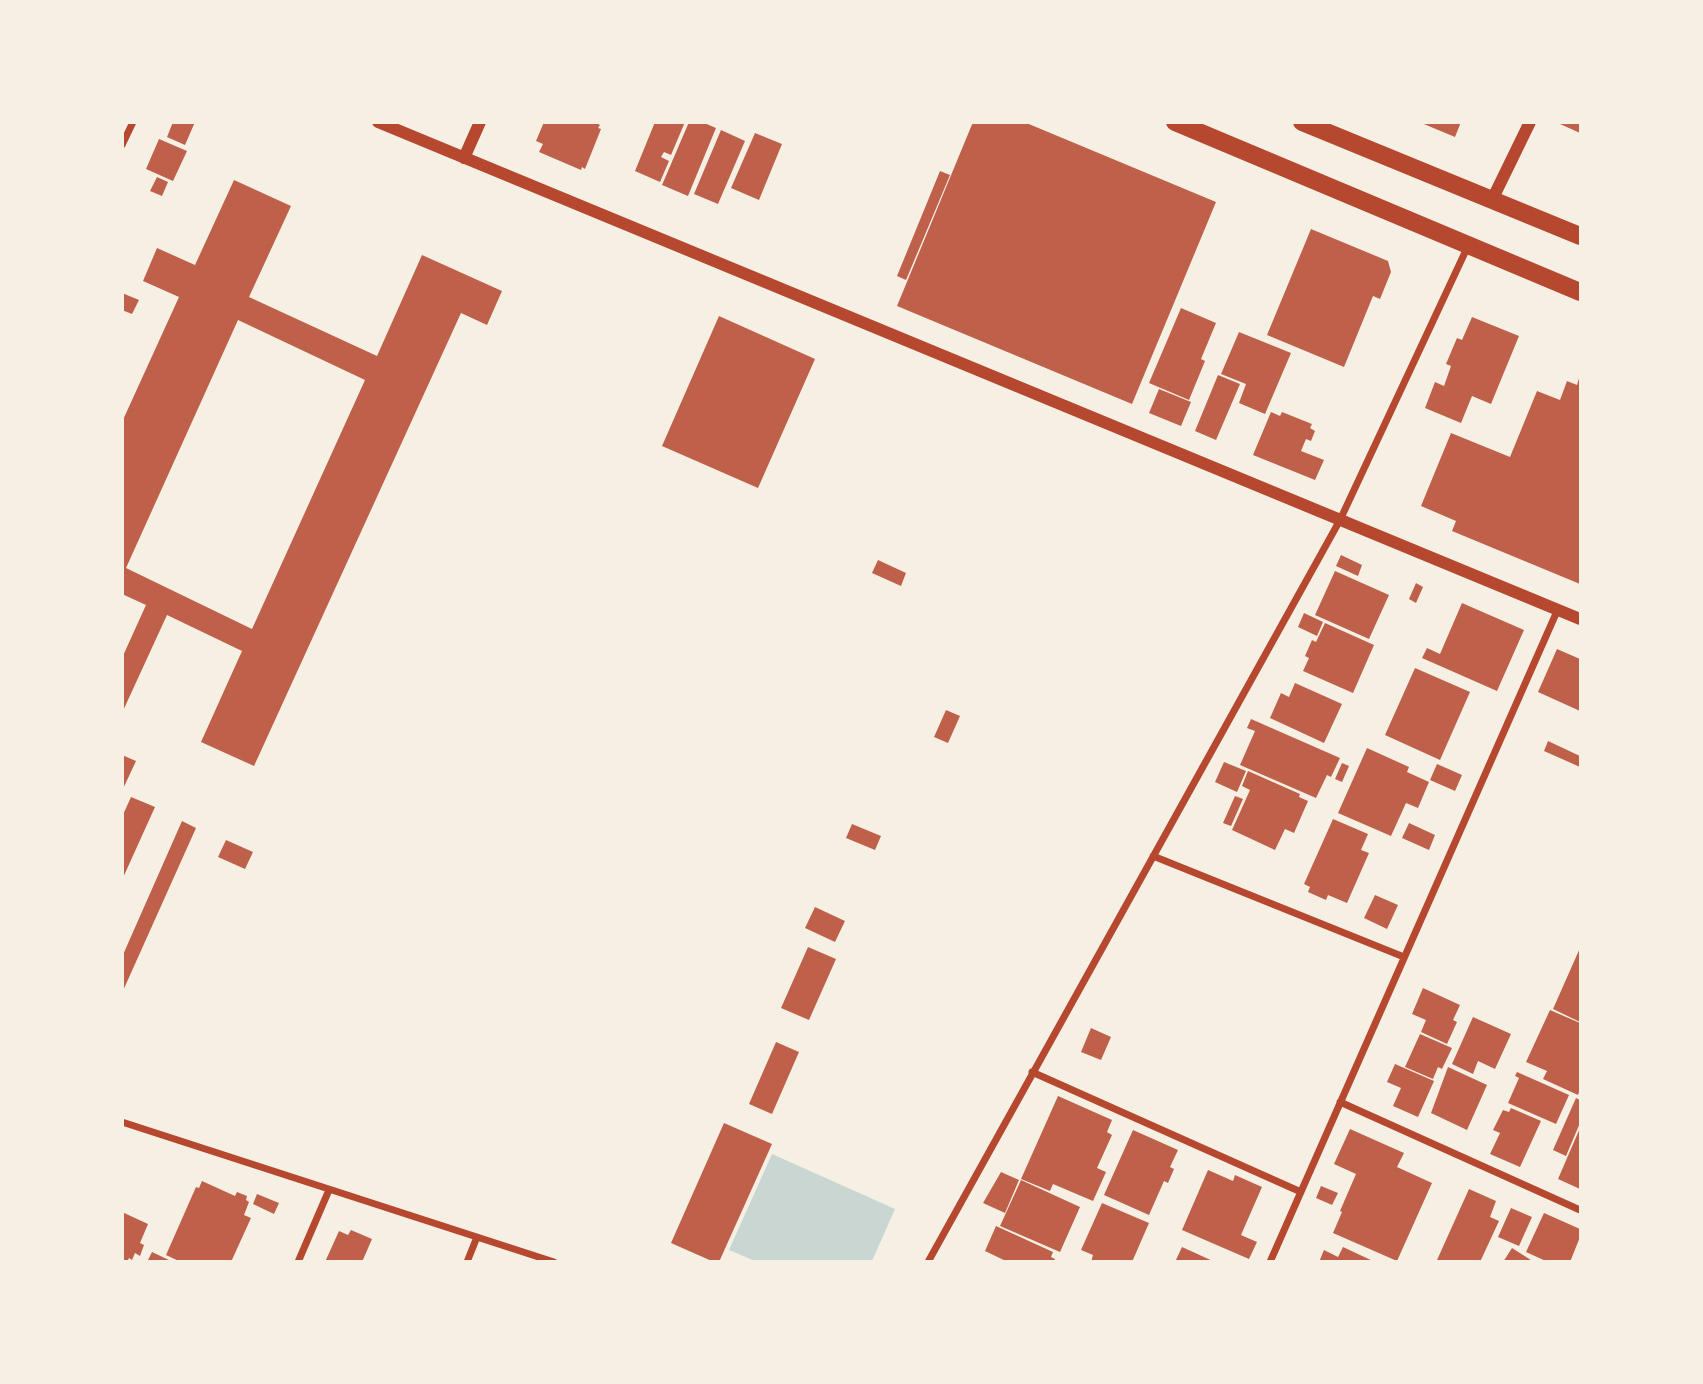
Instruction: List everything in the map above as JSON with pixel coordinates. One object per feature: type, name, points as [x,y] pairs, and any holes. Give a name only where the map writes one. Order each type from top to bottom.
[{"type":"main road","points":[[1175,122],[1580,292]]},
{"type":"main road","points":[[1302,122],[1580,236]]},
{"type":"street","points":[[122,145],[133,122]]},
{"type":"street","points":[[378,122],[1580,619]]},
{"type":"street","points":[[464,158],[480,122]]},
{"type":"street","points":[[1492,200],[1530,122]]},
{"type":"street","points":[[928,1262],[1340,520],[1468,246]]},
{"type":"street","points":[[1270,1262],[1558,610]]},
{"type":"street","points":[[1153,856],[1404,957]]},
{"type":"street","points":[[1032,1072],[1301,1192]]},
{"type":"street","points":[[1340,1102],[1580,1210]]},
{"type":"street","points":[[122,1122],[554,1262]]},
{"type":"street","points":[[298,1262],[328,1190]]},
{"type":"street","points":[[467,1262],[477,1237]]},
{"type":"shaded area","points":[[772,1154],[895,1209],[872,1261],[755,1261],[729,1250]]},
{"type":"building","points":[[173,122],[195,122],[185,145],[167,137]]},
{"type":"building","points":[[544,122],[594,122],[600,125],[598,128],[601,129],[585,169],[582,167],[581,170],[539,152],[543,144],[536,141]]},
{"type":"building","points":[[655,122],[685,122],[671,155],[664,152],[661,157],[669,161],[660,182],[635,171]]},
{"type":"building","points":[[689,122],[702,122],[716,128],[688,196],[662,185]]},
{"type":"building","points":[[973,122],[1024,122],[1216,202],[1132,404],[897,306]]},
{"type":"building","points":[[1419,122],[1461,122],[1455,137]]},
{"type":"building","points":[[1580,122],[1580,133],[1560,124]]},
{"type":"building","points":[[721,130],[745,141],[718,204],[694,194]]},
{"type":"building","points":[[755,133],[782,144],[759,200],[731,188]]},
{"type":"building","points":[[159,139],[187,151],[173,181],[146,169]]},
{"type":"building","points":[[940,171],[950,175],[906,280],[897,276]]},
{"type":"building","points":[[157,177],[168,182],[162,196],[150,191]]},
{"type":"building","points":[[234,180],[291,206],[249,297],[377,356],[422,255],[502,291],[487,325],[461,313],[254,766],[201,742],[242,651],[167,615],[122,713],[122,658],[146,605],[122,594],[122,422],[179,297],[143,281],[157,248],[195,265]],"holes":[[[238,320],[365,380],[252,629],[126,568]]]},
{"type":"building","points":[[1311,229],[1388,261],[1391,272],[1380,299],[1373,296],[1344,367],[1267,335]]},
{"type":"building","points":[[122,293],[139,300],[132,314],[122,310]]},
{"type":"building","points":[[1181,308],[1216,323],[1201,359],[1205,361],[1189,400],[1149,383]]},
{"type":"building","points":[[719,316],[815,359],[758,488],[662,446]]},
{"type":"building","points":[[1472,317],[1519,336],[1491,404],[1472,396],[1461,423],[1425,408],[1435,382],[1444,386],[1451,366],[1446,364],[1457,338],[1462,340]]},
{"type":"building","points":[[1239,332],[1291,353],[1265,414],[1239,403],[1246,384],[1221,374]]},
{"type":"building","points":[[1218,375],[1240,384],[1216,440],[1195,431]]},
{"type":"building","points":[[1580,375],[1580,584],[1452,531],[1456,521],[1421,506],[1451,433],[1510,457],[1537,391],[1560,400],[1567,381],[1577,385]]},
{"type":"building","points":[[1159,389],[1191,402],[1181,426],[1149,413]]},
{"type":"building","points":[[1271,412],[1280,416],[1282,412],[1312,424],[1310,428],[1315,431],[1311,441],[1306,439],[1301,451],[1324,460],[1315,480],[1253,455]]},
{"type":"building","points":[[1341,555],[1362,565],[1358,576],[1336,566]]},
{"type":"building","points":[[878,560],[906,573],[901,586],[872,573]]},
{"type":"building","points":[[1335,571],[1389,595],[1369,639],[1315,615]]},
{"type":"building","points":[[1416,583],[1423,587],[1416,603],[1409,599]]},
{"type":"building","points":[[1462,603],[1524,630],[1497,691],[1422,658],[1427,648],[1440,654]]},
{"type":"building","points":[[1304,613],[1323,622],[1317,636],[1298,627]]},
{"type":"building","points":[[1325,623],[1374,645],[1353,693],[1303,671],[1309,658],[1305,656],[1312,640],[1316,642]]},
{"type":"building","points":[[1557,649],[1580,659],[1580,711],[1538,692]]},
{"type":"building","points":[[1415,668],[1470,692],[1440,760],[1385,735]]},
{"type":"building","points":[[1295,683],[1342,704],[1324,743],[1270,718],[1281,693],[1289,697]]},
{"type":"building","points":[[946,710],[960,716],[948,743],[934,737]]},
{"type":"building","points":[[1251,719],[1340,758],[1331,777],[1327,775],[1316,798],[1240,765],[1255,731],[1247,728]]},
{"type":"building","points":[[1548,741],[1580,756],[1580,767],[1544,751]]},
{"type":"building","points":[[1367,748],[1409,767],[1407,772],[1429,782],[1418,808],[1406,803],[1391,836],[1338,813]]},
{"type":"building","points":[[122,755],[136,761],[122,791]]},
{"type":"building","points":[[1224,762],[1246,771],[1237,792],[1215,782]]},
{"type":"building","points":[[1342,763],[1349,766],[1342,782],[1335,779]]},
{"type":"building","points":[[1437,764],[1462,775],[1455,791],[1430,780]]},
{"type":"building","points":[[1248,771],[1300,794],[1299,797],[1308,801],[1294,833],[1285,829],[1275,850],[1232,830],[1250,790],[1242,786]]},
{"type":"building","points":[[1235,796],[1243,799],[1231,826],[1223,823]]},
{"type":"building","points":[[131,797],[155,807],[122,880],[122,817]]},
{"type":"building","points":[[1333,819],[1368,834],[1361,850],[1369,853],[1347,903],[1328,895],[1326,900],[1308,892],[1310,887],[1304,884]]},
{"type":"building","points":[[182,821],[196,828],[122,993],[122,957]]},
{"type":"building","points":[[1409,823],[1435,835],[1429,850],[1402,838]]},
{"type":"building","points":[[852,824],[881,836],[875,850],[846,838]]},
{"type":"building","points":[[226,840],[253,852],[245,869],[218,857]]},
{"type":"building","points":[[1375,895],[1398,905],[1387,929],[1364,918]]},
{"type":"building","points":[[815,907],[845,921],[835,942],[805,928]]},
{"type":"building","points":[[808,947],[836,959],[809,1020],[781,1008]]},
{"type":"building","points":[[1580,948],[1580,1022],[1553,1009]]},
{"type":"building","points":[[1423,988],[1460,1005],[1453,1020],[1457,1022],[1447,1044],[1421,1032],[1426,1020],[1412,1014]]},
{"type":"building","points":[[1550,1010],[1580,1023],[1578,1095],[1543,1079],[1547,1071],[1526,1062]]},
{"type":"building","points":[[1473,1017],[1511,1034],[1495,1069],[1478,1061],[1473,1074],[1452,1064]]},
{"type":"building","points":[[1091,1028],[1111,1037],[1101,1060],[1081,1052]]},
{"type":"building","points":[[1420,1034],[1452,1048],[1442,1069],[1438,1067],[1433,1079],[1405,1067]]},
{"type":"building","points":[[776,1042],[799,1052],[772,1114],[749,1104]]},
{"type":"building","points":[[1395,1064],[1434,1081],[1418,1117],[1393,1106],[1401,1088],[1387,1082]]},
{"type":"building","points":[[1448,1067],[1487,1085],[1467,1130],[1431,1113]]},
{"type":"building","points":[[1517,1072],[1569,1095],[1556,1124],[1508,1103],[1519,1078],[1515,1076]]},
{"type":"building","points":[[1058,1096],[1112,1120],[1107,1132],[1112,1135],[1097,1168],[1106,1172],[1093,1201],[1053,1184],[1050,1191],[1021,1179]]},
{"type":"building","points":[[1576,1098],[1580,1100],[1580,1123],[1566,1156],[1553,1150]]},
{"type":"building","points":[[1511,1108],[1541,1121],[1520,1167],[1490,1154],[1500,1133],[1493,1130],[1503,1110],[1509,1112]]},
{"type":"building","points":[[724,1123],[772,1144],[719,1262],[714,1262],[671,1243]]},
{"type":"building","points":[[1580,1128],[1580,1189],[1558,1179]]},
{"type":"building","points":[[1350,1129],[1404,1153],[1397,1167],[1432,1183],[1397,1261],[1333,1233],[1356,1174],[1334,1164]]},
{"type":"building","points":[[1133,1130],[1178,1150],[1170,1167],[1174,1169],[1168,1183],[1164,1181],[1149,1215],[1104,1195]]},
{"type":"building","points":[[1208,1170],[1233,1181],[1235,1175],[1262,1187],[1241,1235],[1257,1242],[1249,1259],[1182,1230]]},
{"type":"building","points":[[1001,1172],[1019,1180],[1005,1213],[983,1203]]},
{"type":"building","points":[[1021,1180],[1080,1207],[1060,1252],[1000,1226]]},
{"type":"building","points":[[202,1181],[235,1196],[237,1192],[247,1196],[246,1200],[249,1202],[244,1215],[251,1218],[231,1262],[181,1262],[166,1255],[196,1187],[199,1188]]},
{"type":"building","points":[[1321,1186],[1338,1193],[1332,1205],[1316,1198]]},
{"type":"building","points":[[1469,1189],[1496,1201],[1490,1217],[1499,1221],[1480,1262],[1440,1262],[1437,1260]]},
{"type":"building","points":[[257,1194],[279,1203],[274,1214],[253,1204]]},
{"type":"building","points":[[1102,1203],[1149,1223],[1132,1262],[1091,1262],[1093,1255],[1081,1250]]},
{"type":"building","points":[[1511,1208],[1532,1217],[1519,1246],[1498,1237]]},
{"type":"building","points":[[122,1212],[148,1224],[140,1243],[144,1245],[140,1256],[135,1253],[132,1260],[129,1258],[127,1262],[122,1262]]},
{"type":"building","points":[[1544,1213],[1580,1229],[1580,1237],[1570,1262],[1548,1262],[1526,1252]]},
{"type":"building","points":[[996,1226],[1053,1252],[1051,1257],[1055,1259],[1054,1262],[1008,1262],[985,1251]]},
{"type":"building","points":[[351,1230],[372,1239],[362,1262],[325,1262],[339,1231],[348,1235]]},
{"type":"building","points":[[1182,1247],[1215,1262],[1175,1262]]},
{"type":"building","points":[[1343,1247],[1375,1262],[1319,1262],[1324,1250],[1338,1257]]},
{"type":"building","points":[[1512,1248],[1534,1262],[1503,1262]]},
{"type":"building","points":[[152,1252],[173,1262],[147,1262]]}]
